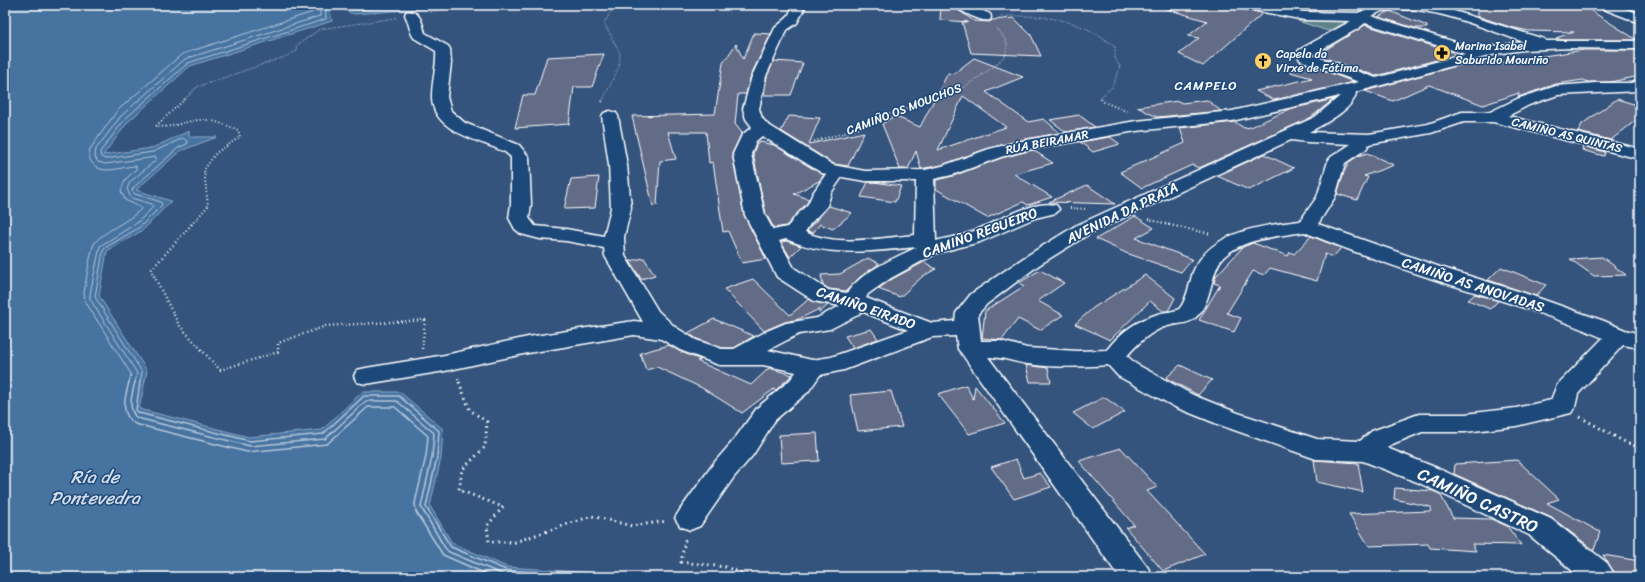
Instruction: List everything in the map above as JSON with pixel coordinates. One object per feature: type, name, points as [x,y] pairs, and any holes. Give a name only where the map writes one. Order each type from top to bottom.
[{"type":"street","points":[[761,128],[754,120],[751,109],[759,76],[782,28],[792,20],[800,5]]},
{"type":"street","points":[[960,5],[985,17]]},
{"type":"street","points":[[1248,5],[1304,16],[1360,17],[1477,55]]},
{"type":"street","points":[[1375,83],[1316,62],[1305,57],[1304,53],[1354,25],[1360,20],[1360,17],[1377,9],[1394,5],[1422,6],[1549,45],[1640,45]]},
{"type":"street","points":[[1605,5],[1640,19]]},
{"type":"street","points":[[411,15],[414,19],[419,35],[443,49],[445,58],[440,104],[443,112],[452,121],[469,132],[513,149],[520,157],[521,204],[519,218],[522,225],[528,230],[540,233],[578,237],[614,244]]},
{"type":"street","points":[[1640,26],[1636,33],[1640,38]]},
{"type":"street","name":"RÚA BEIRAMAR","points":[[761,128],[791,148],[828,169],[865,176],[925,175],[946,171],[995,153],[1026,145],[1150,124],[1232,116],[1375,83],[1477,55],[1523,46],[1549,45]]},
{"type":"street","points":[[1290,134],[1307,137],[1360,139],[1417,131],[1462,117],[1493,117],[1522,102],[1556,91],[1595,88],[1638,88]]},
{"type":"street","name":"AVENIDA DA PRAIA","points":[[969,339],[968,313],[979,299],[1032,261],[1082,230],[1322,120],[1346,100],[1349,93],[1339,91]]},
{"type":"street","points":[[610,116],[618,165],[621,208],[614,244],[615,256],[649,315],[667,332],[688,345],[719,357],[763,357],[812,368],[836,364],[929,330]]},
{"type":"street","name":"CAMIÑO AS QUINTAS","points":[[1493,117],[1640,154]]},
{"type":"street","name":"CAMIÑO EIRADO","points":[[761,128],[748,139],[742,154],[755,214],[785,272],[822,296],[853,301],[883,311],[929,330],[969,339],[1027,356],[1078,359],[1114,357]]},
{"type":"street","points":[[1114,357],[1124,342],[1141,330],[1168,318],[1185,316],[1191,309],[1206,266],[1216,253],[1239,240],[1273,231],[1306,226],[1326,197],[1337,160],[1360,145],[1360,139]]},
{"type":"street","points":[[766,237],[789,233],[798,228],[802,221],[816,206],[822,193],[837,171]]},
{"type":"street","points":[[789,233],[802,240],[817,244],[842,246],[928,244],[925,175]]},
{"type":"street","name":"CAMIÑO REGUEIRO","points":[[739,357],[775,336],[794,328],[822,324],[837,318],[850,310],[853,301],[860,290],[928,244],[974,238],[1028,214],[1049,209]]},
{"type":"street","name":"CAMIÑO AS ANOVADAS","points":[[1306,226],[1432,272],[1523,300],[1629,338]]},
{"type":"street","points":[[366,376],[420,367],[528,345],[634,328],[667,332]]},
{"type":"street","points":[[1366,451],[1381,438],[1419,423],[1465,424],[1516,417],[1562,407],[1566,391],[1629,338]]},
{"type":"street","points":[[969,339],[1137,577]]},
{"type":"street","name":"CAMIÑO CASTRO","points":[[1114,357],[1127,370],[1184,401],[1229,419],[1316,449],[1366,451],[1427,475],[1540,527],[1596,572],[1600,577]]},
{"type":"street","points":[[690,518],[724,470],[744,448],[766,414],[799,386],[812,368]]},
{"type":"path","points":[[461,5],[411,15],[320,29],[296,46],[297,51],[284,57],[197,87],[156,126],[162,128],[175,127],[204,120],[238,130],[240,137],[216,153],[204,170],[208,206],[151,270],[179,324],[220,370],[278,352],[278,342],[326,326],[426,320],[420,367],[455,372],[470,410],[487,422],[485,447],[462,470],[459,490],[503,507],[487,526],[489,542],[515,542],[592,516],[632,526],[690,518],[680,562],[725,567],[753,577]]},
{"type":"path","points":[[610,116],[600,106],[619,67],[620,52],[604,23],[614,5]]},
{"type":"path","points":[[985,17],[1031,14],[1070,22],[1107,38],[1115,47],[1115,58],[1120,67],[1112,87],[1100,98],[1150,124]]},
{"type":"path","name":"CAMIÑO OS MOUCHOS","points":[[791,148],[856,130],[887,114],[960,90],[996,65],[1006,54],[1007,42],[985,17]]},
{"type":"path","points":[[1126,210],[1157,222],[1239,240]]},
{"type":"path","points":[[1562,407],[1624,441],[1640,448]]},
{"type":"green space","points":[[1223,5],[1343,5],[1298,13]]},
{"type":"green space","points":[[1353,19],[1328,31],[1298,21]]},
{"type":"water","name":"Ría de Pontevedra","points":[[5,5],[329,5],[332,21],[190,66],[128,122],[103,155],[152,148],[189,131],[189,137],[217,137],[180,151],[136,190],[171,201],[143,230],[107,251],[99,296],[147,371],[139,409],[249,437],[322,430],[362,392],[400,392],[443,429],[441,458],[430,506],[452,543],[507,567],[654,577],[5,577]]},
{"type":"water","points":[[331,5],[443,5],[433,8],[354,14]]},
{"type":"building","points":[[941,5],[951,5],[974,21],[990,22],[992,20],[1014,18],[1031,35],[1041,56],[971,53],[962,22],[968,22],[940,20]]},
{"type":"building","points":[[1168,5],[1221,5],[1263,13],[1203,66],[1179,54],[1199,38],[1188,36],[1207,21],[1167,9]]},
{"type":"building","points":[[1477,5],[1582,5],[1637,40],[1562,40],[1556,38],[1574,32],[1529,31],[1510,27],[1477,16]]},
{"type":"building","points":[[1390,11],[1427,26],[1427,28],[1415,28],[1378,17]]},
{"type":"building","points":[[1365,25],[1452,52],[1455,55],[1376,76],[1317,55]]},
{"type":"building","points":[[754,33],[771,34],[751,75],[746,94],[738,94],[735,124],[742,133],[732,154],[744,215],[766,259],[742,263],[728,231],[723,232],[713,162],[709,163],[706,132],[668,132],[676,159],[660,161],[657,205],[653,206],[632,116],[715,114],[723,63],[736,44],[743,59]]},
{"type":"building","points":[[1584,50],[1640,50],[1640,76],[1610,82],[1588,82],[1583,80],[1556,84],[1518,97],[1519,93],[1483,105],[1429,85],[1393,101],[1365,91],[1464,64],[1466,66],[1481,62],[1489,64]]},
{"type":"building","points":[[604,54],[592,87],[574,87],[569,124],[515,128],[523,95],[535,95],[547,57]]},
{"type":"building","points":[[974,58],[1023,77],[986,92],[1028,122],[1044,119],[1060,133],[989,148],[942,165],[921,169],[916,151],[908,169],[900,169],[882,124],[894,116],[920,127],[948,73],[953,74]],"holes":[[[963,96],[1006,127],[938,150]]]},
{"type":"building","points":[[774,61],[803,63],[791,95],[764,95],[767,76]]},
{"type":"building","points":[[1304,63],[1354,82],[1274,100],[1256,91],[1312,78],[1290,72]]},
{"type":"building","points":[[1334,99],[1310,118],[1199,168],[1192,165],[1142,188],[1120,172],[1185,143],[1180,128],[1235,122],[1244,128],[1251,127],[1290,109]]},
{"type":"building","points":[[1617,99],[1640,106],[1640,117],[1611,140],[1578,132],[1582,124]]},
{"type":"building","points":[[1207,100],[1221,111],[1157,117],[1137,107],[1178,101],[1182,103]]},
{"type":"building","points":[[1079,115],[1095,127],[1066,132],[1050,120]]},
{"type":"building","points":[[789,116],[820,118],[809,144],[864,132],[848,166],[834,164],[781,131]]},
{"type":"building","points":[[1110,137],[1120,144],[1093,152],[1080,142]]},
{"type":"building","points":[[760,142],[774,145],[824,175],[819,181],[794,194],[809,199],[786,226],[774,228],[766,214],[753,154],[756,145]]},
{"type":"building","points":[[1583,146],[1605,152],[1604,156],[1582,150]]},
{"type":"building","points":[[1033,150],[1053,163],[1014,174],[1052,197],[1028,205],[1023,202],[987,218],[936,189],[936,180],[953,176],[1001,158]]},
{"type":"building","points":[[1367,153],[1394,165],[1364,176],[1368,177],[1357,200],[1337,194],[1349,162],[1358,156]]},
{"type":"building","points":[[1264,154],[1294,168],[1249,190],[1217,176]]},
{"type":"building","points":[[599,177],[595,208],[564,209],[571,179]]},
{"type":"building","points":[[868,182],[901,186],[895,202],[861,197]]},
{"type":"building","points":[[1087,185],[1115,204],[1049,202]]},
{"type":"building","points":[[829,206],[852,213],[833,229],[820,224],[813,233],[807,231]]},
{"type":"building","points":[[1135,216],[1154,228],[1136,238],[1192,259],[1181,272],[1126,253],[1096,239]]},
{"type":"building","points":[[1311,236],[1341,248],[1333,257],[1325,254],[1317,281],[1270,268],[1264,275],[1253,271],[1227,313],[1241,318],[1234,332],[1199,320],[1220,285],[1214,283],[1216,276],[1243,247],[1253,243],[1288,256],[1290,252],[1294,254]]},
{"type":"building","points":[[786,241],[801,246],[790,257],[781,242]]},
{"type":"building","points":[[1602,257],[1626,275],[1594,276],[1570,259]]},
{"type":"building","points":[[644,258],[655,275],[641,279],[630,261]]},
{"type":"building","points":[[868,258],[879,264],[860,277],[846,291],[829,289],[823,285],[821,275],[840,274]]},
{"type":"building","points":[[924,262],[936,269],[923,276],[900,297],[878,289],[892,279]]},
{"type":"building","points":[[1501,267],[1546,285],[1536,296],[1488,280]]},
{"type":"building","points":[[1040,270],[1064,283],[1038,301],[1063,315],[1040,330],[1018,319],[1002,340],[982,338],[985,311],[1024,286],[1019,283]]},
{"type":"building","points":[[1145,275],[1175,298],[1168,311],[1163,311],[1150,301],[1110,340],[1075,324],[1093,308]]},
{"type":"building","points":[[753,279],[790,315],[809,299],[814,302],[828,305],[819,313],[819,309],[799,319],[785,322],[764,331],[724,289]]},
{"type":"building","points":[[1475,294],[1498,301],[1490,309],[1468,300]]},
{"type":"building","points":[[714,319],[754,336],[734,348],[722,348],[697,339],[688,333]]},
{"type":"building","points":[[871,329],[878,339],[853,348],[845,336]]},
{"type":"building","points":[[669,345],[701,360],[697,361],[751,385],[769,368],[792,375],[776,390],[774,389],[742,413],[702,388],[657,367],[646,370],[640,353]]},
{"type":"building","points":[[1026,365],[1048,368],[1051,382],[1030,382]]},
{"type":"building","points":[[1180,365],[1212,380],[1198,395],[1166,378]]},
{"type":"building","points":[[966,385],[973,399],[975,386],[1005,423],[969,434],[938,394]]},
{"type":"building","points":[[891,391],[902,427],[858,431],[850,395]]},
{"type":"building","points":[[1104,397],[1125,412],[1093,429],[1073,413]]},
{"type":"building","points":[[817,433],[819,461],[781,463],[779,435]]},
{"type":"building","points":[[1121,448],[1157,487],[1147,491],[1205,554],[1163,571],[1126,528],[1134,525],[1079,461]]},
{"type":"building","points":[[1016,459],[1024,478],[1040,473],[1051,487],[1014,499],[991,467]]},
{"type":"building","points":[[1314,460],[1358,463],[1363,492],[1317,482]]},
{"type":"building","points":[[1517,460],[1559,499],[1547,503],[1600,532],[1594,550],[1552,518],[1454,474],[1455,464]]},
{"type":"building","points":[[1395,488],[1433,491],[1440,494],[1453,518],[1491,519],[1507,526],[1521,545],[1472,544],[1476,551],[1430,548],[1428,544],[1369,546],[1349,514],[1431,511],[1431,507],[1394,499]]},
{"type":"building","points":[[1603,555],[1640,561],[1640,577],[1617,577]]},
{"type":"place","name":"Marina Isabel Saburido Mouriño","points":[[1442,53]]},
{"type":"place","name":"Capela da Virxe de Fátima","points":[[1263,61]]},
{"type":"district","name":"CAMPELO","points":[[1206,85]]}]
